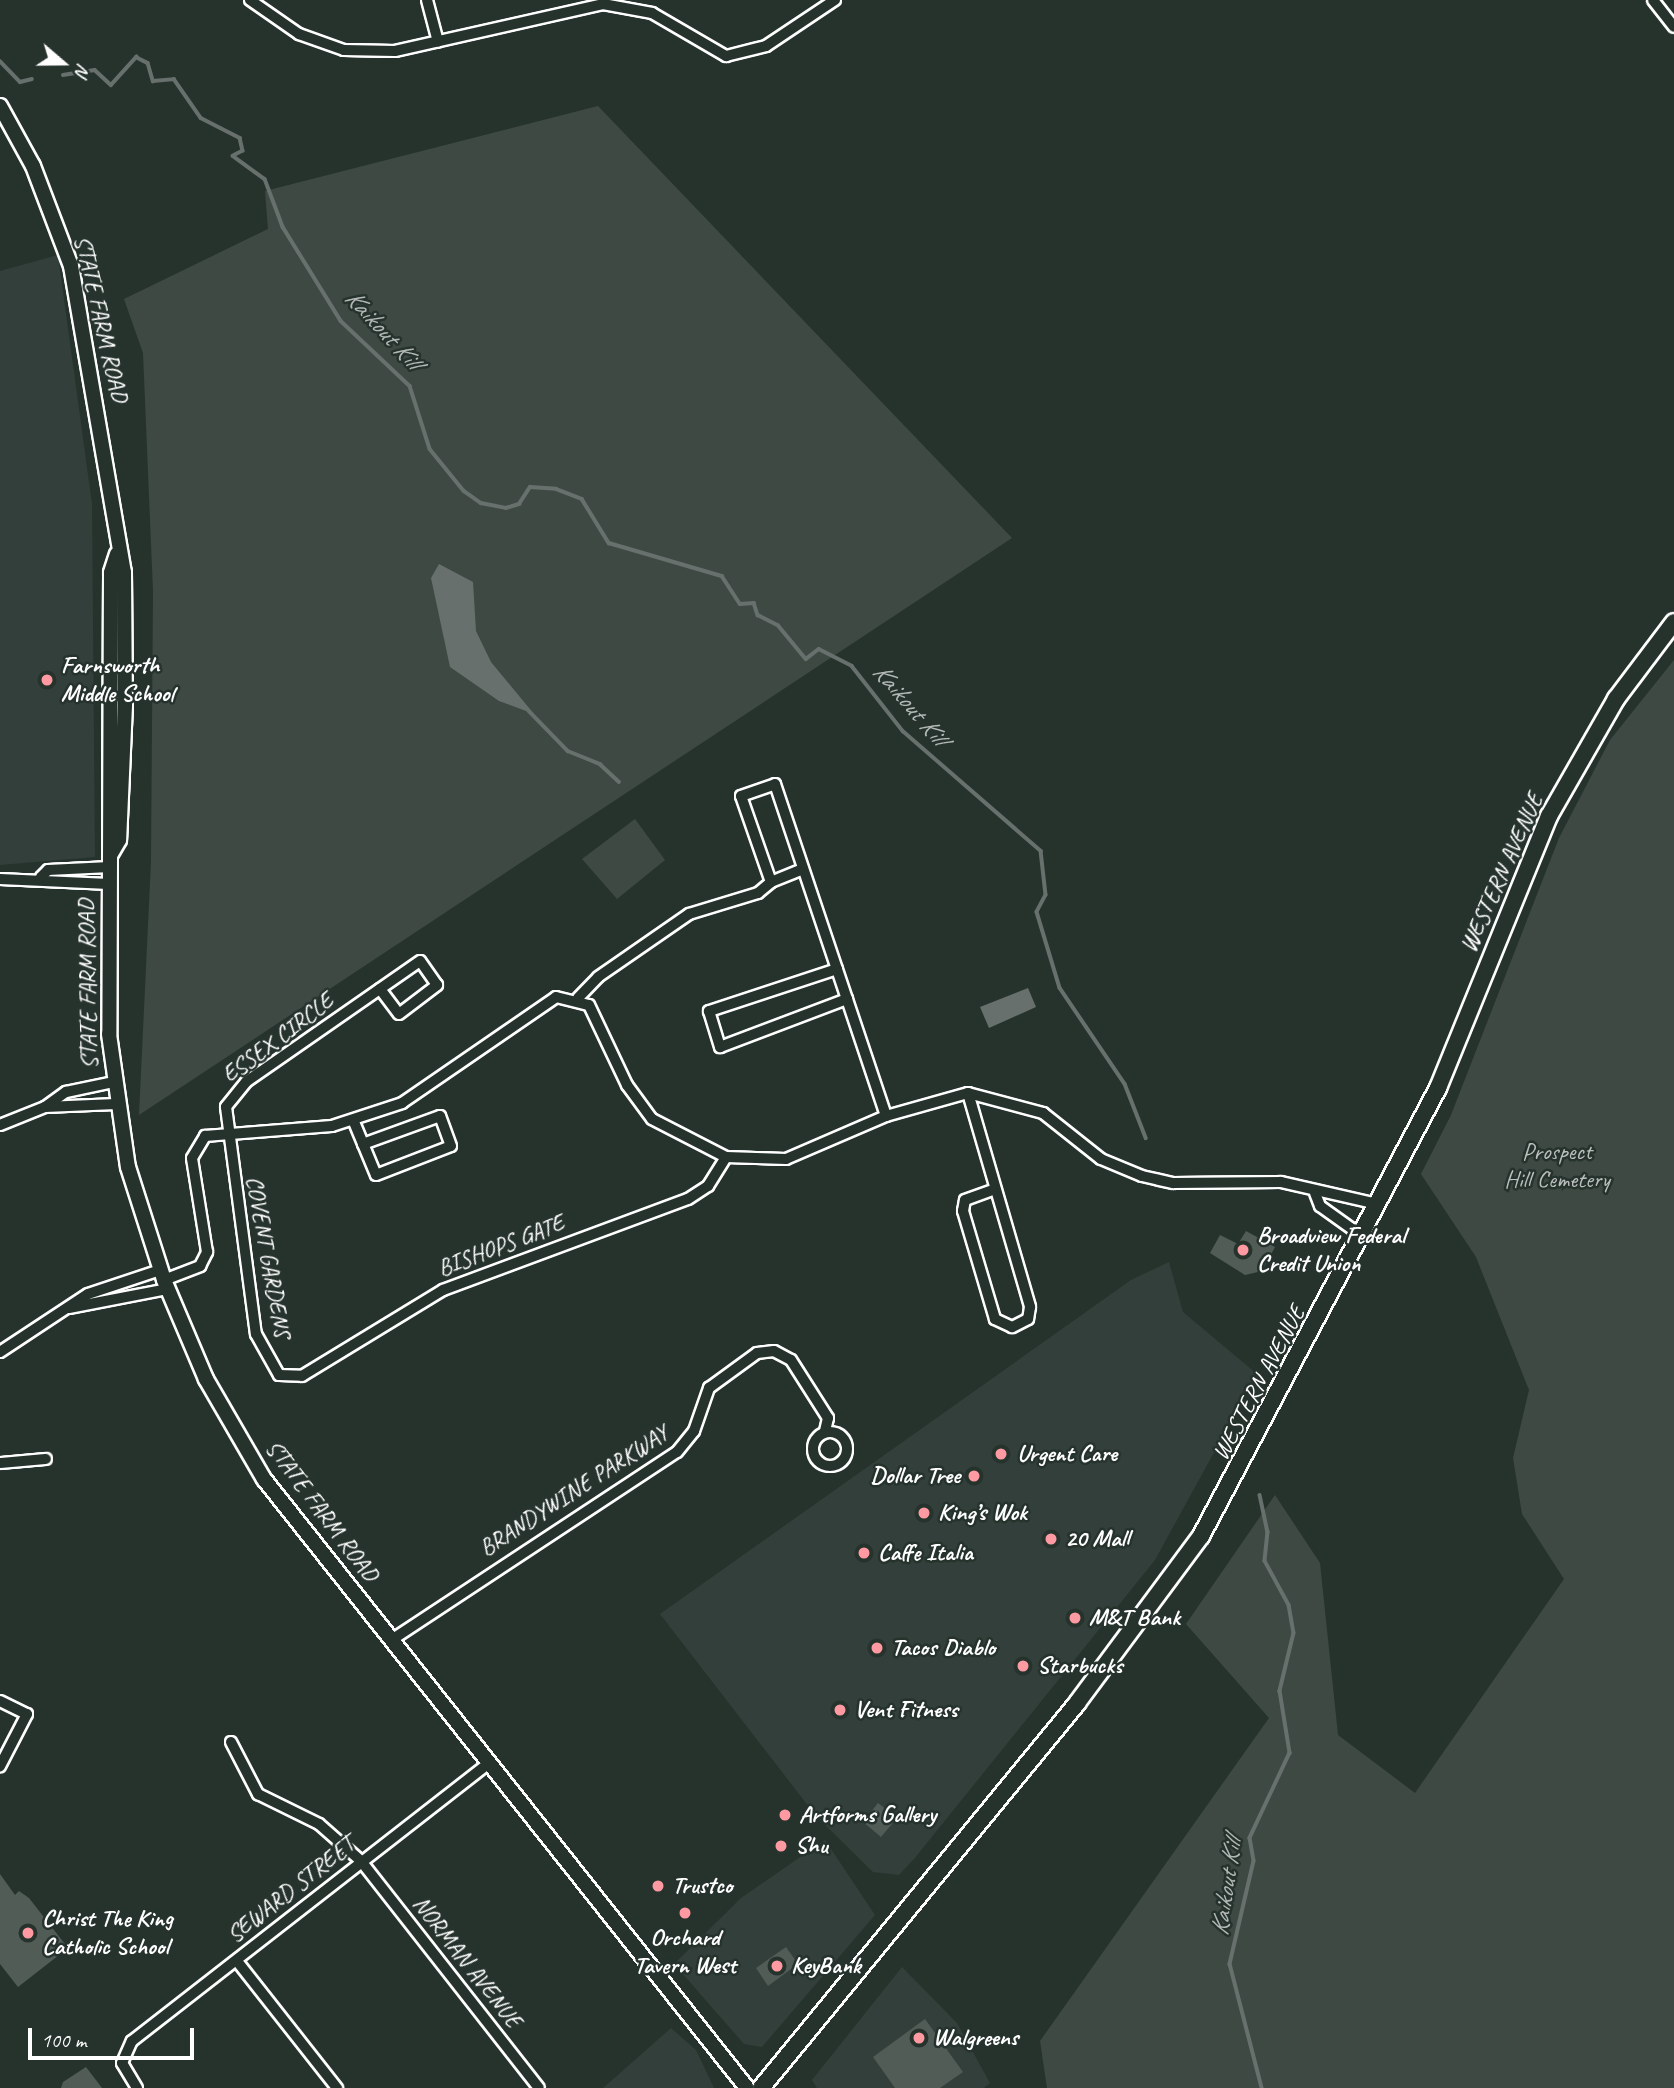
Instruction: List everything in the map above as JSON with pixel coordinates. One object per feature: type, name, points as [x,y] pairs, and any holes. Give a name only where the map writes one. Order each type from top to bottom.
[{"type":"main road","name":"STATE FARM ROAD","points":[[0,106],[33,166],[71,266],[95,380],[117,554],[124,572],[125,705],[119,840],[111,861],[109,884],[113,1082],[116,1104],[164,1279],[206,1379],[258,1469],[747,2088]]},
{"type":"main road","name":"WESTERN AVENUE","points":[[761,2088],[1077,1703],[1177,1571],[1238,1474],[1438,1087],[1549,816],[1616,699],[1674,622]]},
{"type":"street","points":[[250,0],[292,30],[344,50],[377,52],[438,42],[603,4],[652,13],[715,53],[752,54],[835,0]]},
{"type":"street","points":[[427,0],[438,42]]},
{"type":"street","points":[[1653,0],[1674,27]]},
{"type":"street","points":[[771,882],[741,796],[775,784],[886,1115]]},
{"type":"street","points":[[41,877],[48,870],[111,861]]},
{"type":"street","points":[[69,1308],[164,1279],[205,1259],[192,1158],[205,1136],[355,1122],[432,1087],[541,1003],[578,998],[598,977],[689,914],[758,894],[771,882],[803,869]]},
{"type":"street","points":[[0,878],[41,877],[109,884]]},
{"type":"street","name":"ESSEX CIRCLE","points":[[227,1133],[226,1107],[237,1090],[419,961],[437,985],[399,1014],[380,989]]},
{"type":"street","points":[[837,970],[709,1012],[720,1047],[847,999]]},
{"type":"street","points":[[578,998],[595,1014],[627,1086],[652,1119],[726,1157],[786,1159],[886,1115],[968,1093],[1043,1113],[1101,1159],[1131,1173],[1173,1182],[1282,1182],[1315,1193],[1327,1189],[1378,1204]]},
{"type":"street","points":[[0,1125],[46,1107],[66,1092],[113,1082]]},
{"type":"street","points":[[968,1093],[992,1190],[1030,1307],[1024,1324],[1012,1327],[995,1318],[963,1212],[965,1199],[992,1190]]},
{"type":"street","points":[[46,1107],[116,1104]]},
{"type":"street","points":[[355,1122],[363,1144],[376,1175],[451,1146],[440,1116],[363,1144]]},
{"type":"street","name":"COVENT GARDENS","points":[[227,1133],[256,1334],[272,1370],[286,1378]]},
{"type":"street","name":"BISHOPS GATE","points":[[286,1378],[302,1376],[443,1290],[688,1199],[708,1186],[726,1157]]},
{"type":"street","points":[[1315,1193],[1320,1206],[1362,1236]]},
{"type":"street","points":[[0,1352],[117,1281],[164,1279]]},
{"type":"street","name":"BRANDYWINE PARKWAY","points":[[393,1639],[677,1452],[694,1431],[709,1388],[757,1353],[774,1351],[794,1365],[828,1418],[825,1431]]},
{"type":"street","points":[[0,1463],[46,1459]]},
{"type":"street","points":[[0,1701],[27,1713],[0,1766]]},
{"type":"street","name":"NORMAN AVENUE","points":[[231,1742],[258,1794],[319,1824],[361,1861],[539,2088]]},
{"type":"street","name":"SEWARD STREET","points":[[137,2088],[122,2055],[361,1861],[490,1762]]},
{"type":"street","points":[[237,1961],[337,2088]]},
{"type":"shaded area","name":"Farnsworth Middle School","points":[[58,255],[92,504],[95,857],[0,865],[0,271]]},
{"type":"shaded area","points":[[439,564],[473,582],[476,631],[491,662],[534,714],[499,701],[450,667],[431,578]]},
{"type":"shaded area","points":[[1028,988],[1036,1007],[989,1028],[980,1007]]},
{"type":"shaded area","points":[[1169,1262],[1183,1312],[1257,1374],[1155,1560],[914,1859],[899,1875],[873,1872],[816,1816],[660,1614],[1131,1280]]},
{"type":"shaded area","points":[[825,1840],[875,1915],[762,2047],[744,2044],[674,1964],[741,1898]]},
{"type":"shaded area","points":[[902,1967],[957,2023],[990,2083],[984,2088],[817,2088],[812,2080]]},
{"type":"shaded area","points":[[671,2028],[696,2050],[714,2088],[603,2088]]},
{"type":"green space","points":[[598,106],[1012,538],[139,1115],[151,862],[153,591],[143,353],[124,299],[268,229],[265,191]]},
{"type":"green space","name":"Prospect Hill Cemetery","points":[[1674,660],[1674,2088],[1047,2088],[1040,2041],[1269,1718],[1186,1624],[1275,1495],[1320,1563],[1338,1735],[1415,1793],[1564,1579],[1522,1514],[1513,1458],[1529,1390],[1476,1257],[1421,1174],[1451,1115],[1559,838],[1610,740]]},
{"type":"green space","points":[[635,819],[665,860],[617,899],[582,859]]},
{"type":"building","name":"Broadview Federal Credit Union","points":[[1246,1231],[1275,1247],[1262,1271],[1245,1275],[1210,1253],[1220,1235],[1238,1244]]},
{"type":"building","points":[[878,1803],[897,1818],[881,1837],[863,1822]]},
{"type":"building","name":"Christ The King Catholic School","points":[[0,1874],[15,1895],[19,1891],[29,1898],[68,1948],[18,1987],[0,1964]]},
{"type":"building","name":"KeyBank","points":[[786,1947],[798,1964],[768,1986],[756,1968]]},
{"type":"building","name":"Walgreens","points":[[925,2019],[963,2072],[940,2088],[895,2088],[873,2057]]},
{"type":"building","points":[[86,2067],[102,2088],[61,2088],[63,2082]]},
{"type":"waterway","name":"Kaikout Kill","points":[[63,75],[95,70],[111,85],[136,57],[148,63],[153,81],[174,79],[201,118],[240,138],[243,151],[233,156],[265,179],[283,227],[341,321],[410,386],[430,449],[464,491],[481,503],[506,508],[519,504],[530,487],[556,489],[582,499],[609,543],[722,576],[740,604],[754,603],[758,615],[778,625],[806,659],[819,649],[852,666],[903,731],[1041,851],[1046,895],[1037,912],[1060,988],[1125,1084],[1146,1138]]},
{"type":"waterway","name":"Kaikout Kill","points":[[0,61],[20,82],[32,79]]},
{"type":"waterway","points":[[529,711],[568,751],[600,764],[619,782]]},
{"type":"waterway","name":"Kaikout Kill","points":[[1260,1495],[1268,1532],[1265,1561],[1289,1605],[1294,1633],[1280,1691],[1290,1753],[1250,1838],[1254,1861],[1230,1964],[1262,2088]]},
{"type":"place","name":"Farnsworth Middle School","points":[[47,680]]},
{"type":"place","name":"Broadview Federal Credit Union","points":[[1243,1250]]},
{"type":"place","name":"Urgent Care","points":[[1001,1454]]},
{"type":"place","name":"Dollar Tree","points":[[974,1476]]},
{"type":"place","name":"King’s Wok","points":[[924,1513]]},
{"type":"place","name":"20 Mall","points":[[1051,1539]]},
{"type":"place","name":"Caffe Italia","points":[[864,1553]]},
{"type":"place","name":"M&T Bank","points":[[1075,1618]]},
{"type":"place","name":"Tacos Diablo","points":[[877,1648]]},
{"type":"place","name":"Starbucks","points":[[1023,1666]]},
{"type":"place","name":"Vent Fitness","points":[[840,1710]]},
{"type":"place","name":"Artforms Gallery","points":[[785,1815]]},
{"type":"place","name":"Shu","points":[[781,1846]]},
{"type":"place","name":"Trustco","points":[[658,1886]]},
{"type":"place","name":"Orchard Tavern West","points":[[685,1913]]},
{"type":"place","name":"Christ The King Catholic School","points":[[28,1933]]},
{"type":"place","name":"KeyBank","points":[[777,1966]]},
{"type":"place","name":"Walgreens","points":[[919,2038]]}]
